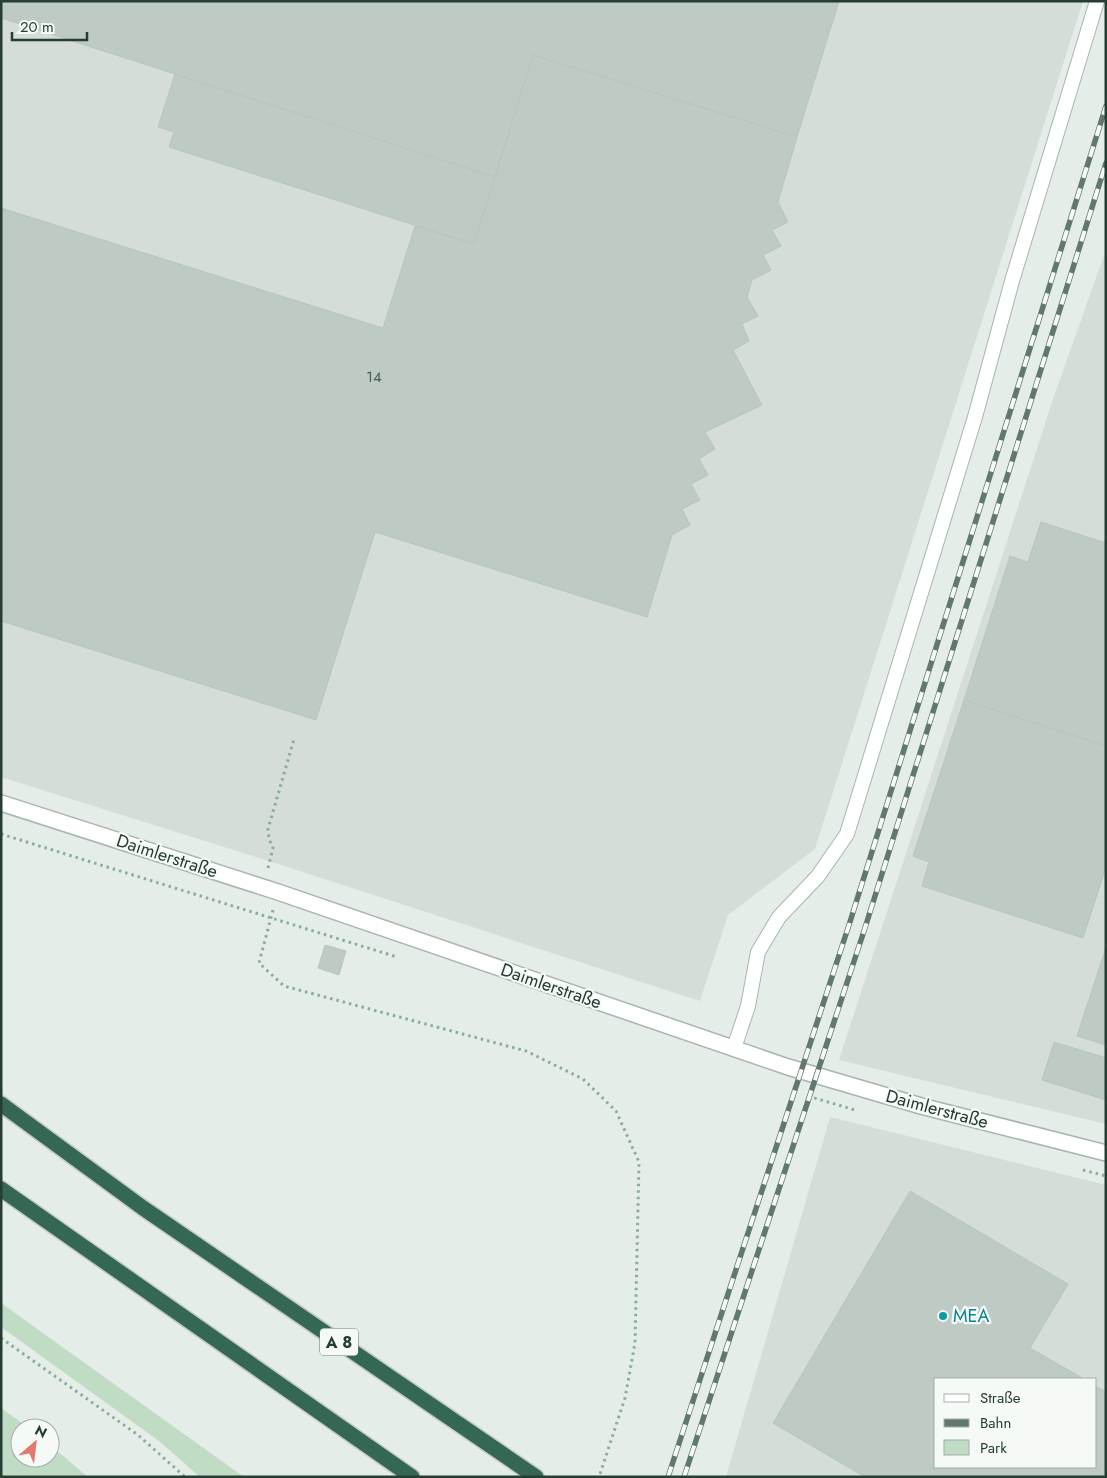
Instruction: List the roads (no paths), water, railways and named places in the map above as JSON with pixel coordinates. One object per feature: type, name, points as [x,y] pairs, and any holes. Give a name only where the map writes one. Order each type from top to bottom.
[{"type":"highway","name":"A 8","points":[[1,1104],[143,1208],[536,1477]]},
{"type":"highway","points":[[1,1189],[412,1477]]},
{"type":"street","name":"Daimlerstraße","points":[[1,803],[278,892],[788,1066],[922,1106],[1106,1153]]},
{"type":"lane","points":[[734,1048],[748,1006],[758,952],[779,917],[818,876],[847,834],[975,417],[1012,282],[1097,1]]},
{"type":"railway","points":[[668,1477],[849,925],[1106,106]]},
{"type":"railway","points":[[684,1477],[864,931],[1106,163]]},
{"type":"place","name":"MEA","points":[[943,1316]]}]
